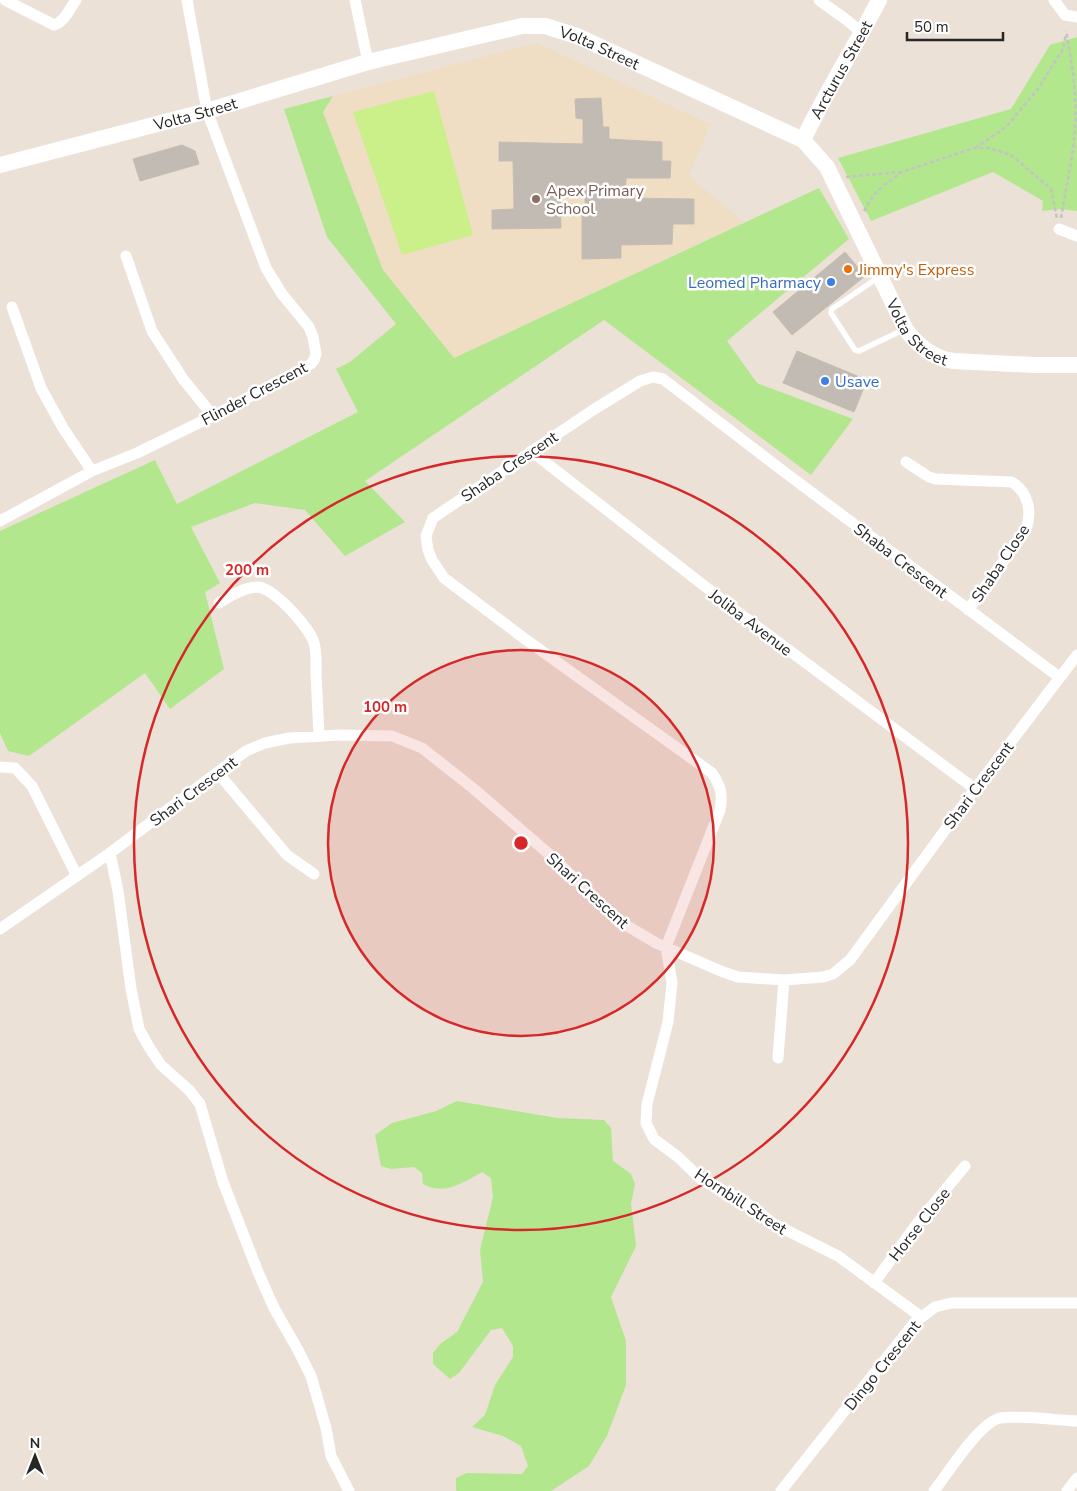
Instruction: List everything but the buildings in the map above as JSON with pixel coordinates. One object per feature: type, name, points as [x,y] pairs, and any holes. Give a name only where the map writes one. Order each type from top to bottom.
[{"type":"street","points":[[10,1],[54,25],[59,24],[76,0]]},
{"type":"street","name":"Flinder Crescent","points":[[0,521],[92,471],[137,453],[213,416],[311,364],[314,360],[316,343],[309,327],[282,294],[266,268],[207,111],[187,0]]},
{"type":"street","points":[[355,0],[368,62]]},
{"type":"street","points":[[819,0],[848,20],[862,33]]},
{"type":"street","name":"Arcturus Street","points":[[803,140],[819,106],[879,0]]},
{"type":"street","points":[[1054,0],[1071,16]]},
{"type":"street","name":"Volta Street","points":[[0,165],[207,111],[368,62],[513,28],[545,26],[577,36],[803,140],[826,168],[906,329],[919,346],[942,360],[953,362],[1077,365]]},
{"type":"street","points":[[1059,229],[1077,236]]},
{"type":"street","points":[[126,256],[152,331],[184,380],[213,416]]},
{"type":"street","points":[[12,307],[41,388],[63,428],[92,471]]},
{"type":"street","name":"Shaba Crescent","points":[[666,947],[720,810],[722,797],[718,783],[712,774],[444,578],[428,550],[426,536],[433,518],[531,451],[640,381],[653,377],[663,379],[1059,677]]},
{"type":"street","name":"Joliba Avenue","points":[[531,451],[743,616],[975,789]]},
{"type":"street","name":"Shaba Close","points":[[906,462],[929,477],[936,479],[1012,482],[1022,489],[1026,498],[1029,518],[1026,530],[968,610]]},
{"type":"street","points":[[219,603],[236,593],[260,587],[271,592],[305,628],[315,645],[319,736]]},
{"type":"street","name":"Shari Crescent","points":[[0,929],[110,853],[246,751],[265,743],[289,738],[392,736],[422,748],[474,789],[550,856],[618,921],[641,935],[722,972],[738,977],[784,980],[823,977],[832,974],[850,960],[975,789],[1077,655]]},
{"type":"street","points":[[0,767],[15,768],[32,786],[77,876]]},
{"type":"street","points":[[218,773],[287,856],[314,874]]},
{"type":"street","points":[[110,853],[118,891],[131,989],[140,1029],[149,1047],[162,1065],[200,1104],[223,1182],[254,1263],[274,1308],[311,1376],[326,1428],[331,1456],[349,1491]]},
{"type":"street","name":"Hornbill Street","points":[[666,947],[672,983],[668,1022],[648,1104],[646,1123],[654,1139],[678,1157],[702,1180],[744,1201],[774,1224],[838,1256],[920,1316]]},
{"type":"street","points":[[778,1058],[784,980]]},
{"type":"street","name":"Horse Close","points":[[874,1283],[916,1225],[965,1166]]},
{"type":"street","name":"Dingo Crescent","points":[[781,1491],[920,1316],[935,1307],[951,1303],[1077,1302]]},
{"type":"street","points":[[934,1491],[981,1430],[998,1419],[1010,1417],[1077,1421]]},
{"type":"street","points":[[1067,1491],[1077,1478]]},
{"type":"lane","points":[[879,277],[832,309],[831,313],[855,350],[859,351],[906,329]]},
{"type":"path","points":[[832,180],[843,177],[902,172],[974,148],[1006,127],[1037,90],[1064,49],[1066,31],[1071,16]]},
{"type":"path","points":[[1059,229],[1070,171],[1076,102],[1066,31]]},
{"type":"path","points":[[974,148],[989,148],[1011,156],[1051,189],[1059,229]]},
{"type":"path","points":[[851,218],[863,212],[873,196],[902,172]]},
{"type":"shaded area","name":"Apex Primary School","points":[[537,43],[710,124],[689,176],[744,222],[454,358],[383,270],[323,112],[333,96]]},
{"type":"green space","points":[[1077,37],[1077,211],[1060,209],[1042,211],[1043,201],[993,172],[871,221],[838,158],[1011,109],[1050,45]]},
{"type":"green space","points":[[434,91],[473,235],[402,255],[353,112]]},
{"type":"green space","points":[[333,96],[323,112],[383,270],[454,358],[819,188],[849,239],[727,341],[757,383],[853,419],[811,475],[604,320],[365,481],[405,522],[345,556],[305,510],[255,503],[191,527],[220,583],[205,592],[224,669],[170,709],[145,673],[29,756],[8,751],[0,733],[0,531],[155,460],[177,504],[358,412],[336,369],[350,362],[396,324],[327,237],[284,109]]},
{"type":"green space","points":[[457,1101],[557,1118],[604,1120],[611,1128],[613,1161],[631,1174],[635,1184],[631,1204],[636,1246],[611,1297],[626,1341],[626,1385],[607,1436],[589,1466],[551,1491],[456,1490],[456,1478],[467,1473],[522,1474],[528,1466],[521,1446],[503,1436],[472,1427],[485,1415],[495,1385],[513,1357],[513,1346],[502,1328],[491,1330],[459,1373],[450,1379],[433,1364],[433,1353],[440,1344],[457,1332],[483,1282],[480,1250],[493,1197],[491,1178],[482,1172],[453,1187],[439,1189],[431,1187],[423,1184],[422,1173],[414,1167],[391,1169],[381,1166],[375,1135],[392,1123],[436,1111]]},
{"type":"place","name":"Apex Primary School","points":[[536,199]]},
{"type":"place","name":"Jimmy's Express","points":[[848,269]]},
{"type":"place","name":"Leomed Pharmacy","points":[[831,282]]},
{"type":"place","name":"Usave","points":[[825,381]]}]
